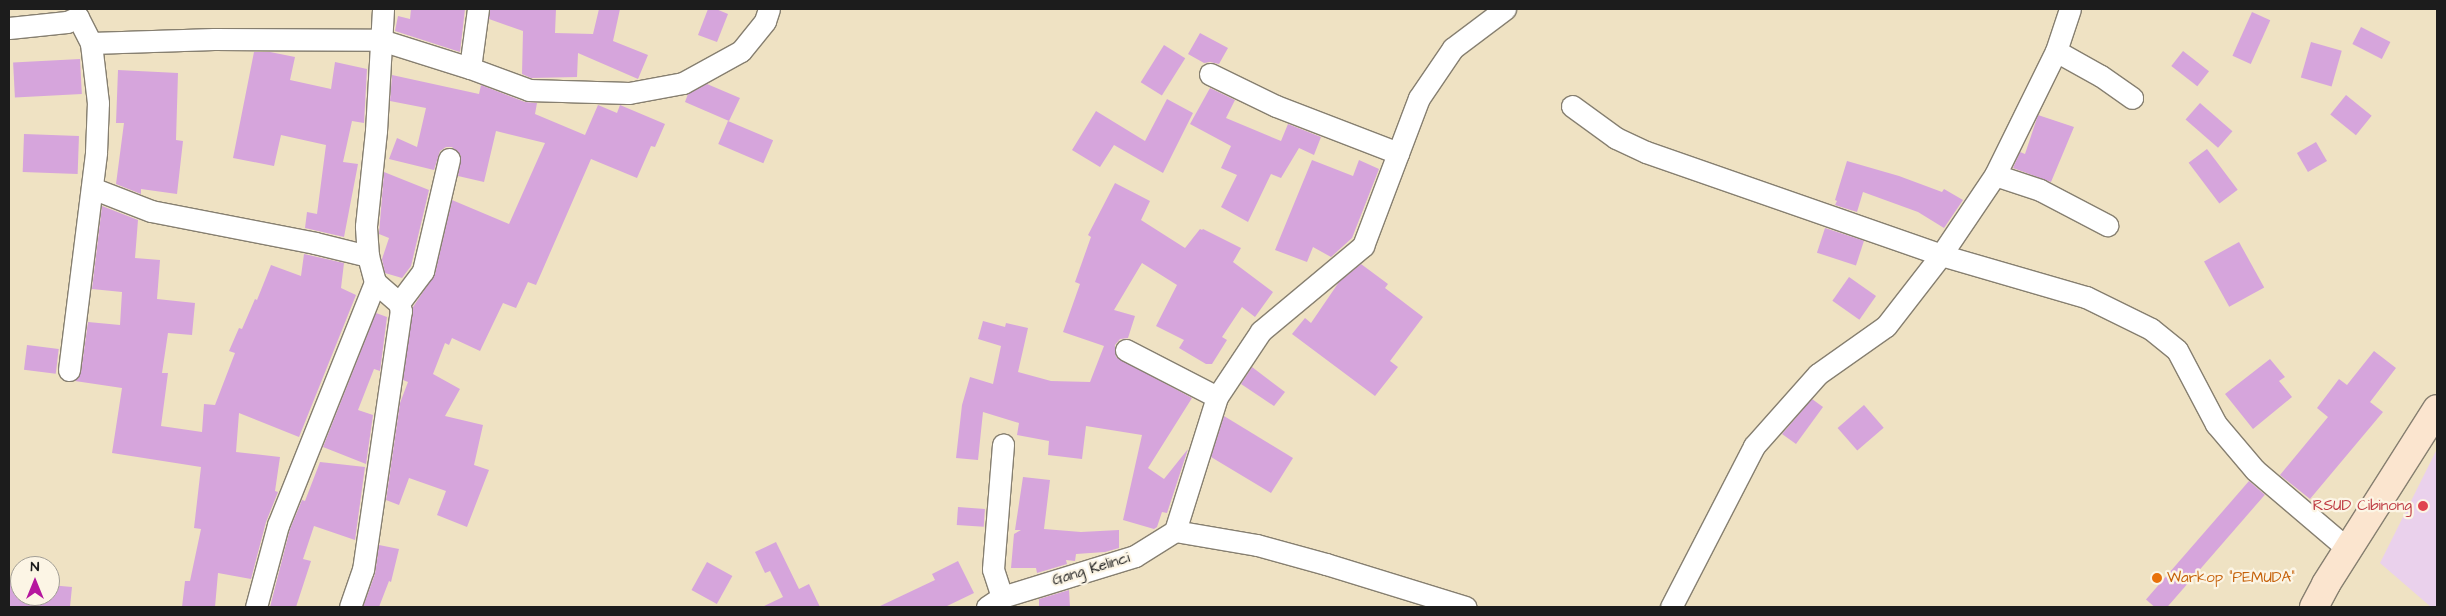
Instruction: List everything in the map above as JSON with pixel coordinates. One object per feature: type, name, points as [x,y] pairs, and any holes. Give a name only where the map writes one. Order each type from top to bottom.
[{"type":"main road","points":[[2314,607],[2437,409]]},
{"type":"street","points":[[350,607],[364,570],[401,311],[399,302],[375,282],[368,256],[366,226],[376,132],[383,9]]},
{"type":"street","points":[[470,68],[478,9]]},
{"type":"street","points":[[91,43],[214,39],[381,40],[470,68],[529,90],[629,93],[683,83],[741,51],[765,21],[769,9]]},
{"type":"street","points":[[1466,607],[1326,564],[1266,548],[1175,531],[1216,397],[1261,331],[1363,246],[1419,98],[1453,48],[1505,9]]},
{"type":"street","points":[[1671,607],[1754,446],[1818,374],[1886,326],[1941,256],[1995,175],[2056,51],[2070,9]]},
{"type":"street","points":[[9,28],[67,22],[79,13],[91,43],[98,102],[96,152],[69,370]]},
{"type":"street","points":[[2056,51],[2101,76],[2132,98]]},
{"type":"street","points":[[1210,74],[1276,106],[1398,153]]},
{"type":"street","points":[[1572,106],[1616,138],[1646,152],[1941,256],[2086,297],[2151,329],[2177,350],[2216,424],[2255,470],[2349,550]]},
{"type":"street","points":[[399,302],[423,271],[449,159]]},
{"type":"street","points":[[1995,175],[2040,190],[2106,225]]},
{"type":"street","points":[[92,188],[151,211],[315,243],[368,256]]},
{"type":"street","points":[[256,607],[278,525],[375,282]]},
{"type":"street","points":[[1126,350],[1216,397]]},
{"type":"street","name":"Gang Kelinci","points":[[1003,444],[993,569],[994,602],[1135,556],[1175,531]]},
{"type":"shaded area","name":"RSUD Cibinong","points":[[2437,449],[2437,607],[2431,607],[2380,563]]},
{"type":"building","points":[[411,9],[465,9],[460,52],[395,31],[398,16],[410,19]]},
{"type":"building","points":[[490,9],[556,9],[555,33],[593,34],[599,9],[620,9],[613,41],[648,55],[638,79],[578,53],[577,77],[531,78],[522,74],[523,31],[489,19]]},
{"type":"building","points":[[708,9],[716,9],[728,14],[717,42],[698,35]]},
{"type":"building","points":[[2252,12],[2270,20],[2251,64],[2232,56]]},
{"type":"building","points":[[2361,27],[2390,42],[2382,59],[2352,44]]},
{"type":"building","points":[[1200,33],[1228,48],[1219,64],[1204,63],[1188,54]]},
{"type":"building","points":[[2311,42],[2342,51],[2332,86],[2301,78]]},
{"type":"building","points":[[1164,45],[1185,58],[1162,96],[1141,82]]},
{"type":"building","points":[[2183,51],[2209,71],[2197,86],[2171,66]]},
{"type":"building","points":[[254,52],[270,52],[295,57],[290,80],[331,89],[335,62],[367,69],[364,123],[352,121],[343,162],[358,164],[344,237],[305,228],[307,212],[317,214],[326,145],[281,135],[274,166],[233,158]]},
{"type":"building","points":[[80,59],[82,94],[15,97],[13,63]]},
{"type":"building","points":[[118,70],[178,73],[176,140],[183,141],[177,194],[141,189],[141,194],[116,184],[124,123],[116,123]]},
{"type":"building","points":[[392,75],[479,94],[481,85],[525,102],[537,103],[535,114],[585,135],[598,105],[617,113],[620,105],[665,124],[655,147],[651,146],[637,178],[591,159],[536,285],[528,282],[516,308],[503,303],[480,351],[452,338],[449,345],[445,343],[433,374],[460,389],[445,416],[483,425],[474,465],[489,470],[467,527],[437,515],[446,491],[409,478],[399,505],[386,500],[400,403],[408,382],[403,380],[413,307],[435,274],[452,200],[509,224],[545,143],[496,131],[484,182],[458,176],[461,156],[452,147],[446,147],[440,151],[434,170],[389,159],[397,138],[417,147],[426,108],[390,101]]},
{"type":"building","points":[[707,84],[740,98],[729,121],[685,102],[688,94]]},
{"type":"building","points":[[1210,88],[1235,100],[1226,118],[1281,141],[1288,124],[1321,137],[1314,155],[1299,148],[1281,178],[1271,174],[1248,222],[1221,207],[1237,175],[1221,168],[1231,146],[1190,124]]},
{"type":"building","points":[[2346,95],[2372,116],[2356,135],[2330,114]]},
{"type":"building","points":[[1167,99],[1193,113],[1163,173],[1114,145],[1100,167],[1072,150],[1096,111],[1145,141]]},
{"type":"building","points":[[2200,103],[2232,131],[2218,148],[2186,120]]},
{"type":"building","points":[[2038,115],[2074,127],[2051,182],[2013,168],[2020,152],[2025,154]]},
{"type":"building","points":[[728,121],[773,140],[763,163],[718,144]]},
{"type":"building","points":[[24,134],[79,136],[78,174],[23,172]]},
{"type":"building","points":[[2316,142],[2327,161],[2308,172],[2297,153]]},
{"type":"building","points":[[2207,149],[2238,190],[2219,204],[2189,163]]},
{"type":"building","points":[[1312,160],[1353,176],[1359,160],[1379,169],[1352,238],[1331,257],[1313,247],[1307,262],[1275,250]]},
{"type":"building","points":[[1847,161],[1899,176],[1942,192],[1944,189],[1963,200],[1944,228],[1918,212],[1863,192],[1857,212],[1835,205]]},
{"type":"building","points":[[384,172],[429,190],[411,266],[402,278],[385,273],[382,259],[389,238],[379,234]]},
{"type":"building","points":[[1115,183],[1150,201],[1141,220],[1185,248],[1200,229],[1203,229],[1241,248],[1233,262],[1273,292],[1255,317],[1242,307],[1222,337],[1227,340],[1212,364],[1206,364],[1179,348],[1184,340],[1156,326],[1177,285],[1142,263],[1114,310],[1135,316],[1128,338],[1120,339],[1115,345],[1116,357],[1192,398],[1148,468],[1164,479],[1188,449],[1167,513],[1162,512],[1157,527],[1154,529],[1123,520],[1142,435],[1086,426],[1082,459],[1048,455],[1049,441],[1017,435],[1019,423],[983,412],[978,460],[956,458],[962,405],[970,377],[993,384],[1001,346],[978,339],[983,321],[1005,327],[1006,323],[1028,328],[1018,372],[1051,381],[1090,382],[1104,346],[1063,332],[1080,284],[1075,282],[1091,237],[1088,235]]},
{"type":"building","points":[[102,206],[138,220],[135,258],[160,260],[157,299],[195,303],[192,335],[168,333],[162,373],[168,373],[161,426],[202,432],[204,404],[215,405],[235,353],[229,351],[239,328],[242,329],[255,299],[257,300],[271,265],[301,276],[304,254],[344,263],[341,288],[356,295],[299,437],[239,413],[236,452],[280,457],[275,491],[278,492],[266,522],[251,579],[218,573],[215,607],[182,607],[185,581],[190,581],[201,529],[194,528],[201,467],[112,453],[122,388],[75,381],[81,372],[88,322],[120,325],[122,292],[92,289]]},
{"type":"building","points":[[1825,228],[1864,241],[1856,265],[1817,253]]},
{"type":"building","points":[[2239,242],[2264,287],[2229,307],[2204,261]]},
{"type":"building","points":[[1361,264],[1388,284],[1385,288],[1423,317],[1390,361],[1398,367],[1375,396],[1292,334],[1305,318],[1311,323],[1339,282]]},
{"type":"building","points":[[1849,277],[1876,296],[1859,320],[1832,301]]},
{"type":"building","points":[[376,313],[387,317],[380,371],[374,369],[358,410],[373,415],[366,464],[323,447]]},
{"type":"building","points":[[27,345],[59,349],[56,374],[24,370]]},
{"type":"building","points":[[2374,351],[2396,368],[2370,402],[2383,412],[2310,499],[2280,475],[2328,417],[2317,408],[2339,379],[2347,385]]},
{"type":"building","points":[[2270,359],[2285,377],[2279,381],[2292,397],[2253,429],[2225,394]]},
{"type":"building","points":[[1252,367],[1285,392],[1274,406],[1241,384]]},
{"type":"building","points":[[1812,399],[1823,407],[1796,444],[1782,434]]},
{"type":"building","points":[[1864,405],[1884,428],[1857,451],[1838,428]]},
{"type":"building","points":[[1224,416],[1293,458],[1271,493],[1211,457]]},
{"type":"building","points":[[320,462],[365,467],[355,540],[314,526],[303,559],[311,561],[296,607],[270,607],[290,529],[302,500],[305,501]]},
{"type":"building","points":[[1023,477],[1050,480],[1044,529],[1081,532],[1119,530],[1119,548],[1105,552],[1076,554],[1075,561],[1066,560],[1067,564],[1037,573],[1036,568],[1011,568],[1014,534],[1021,530],[1015,530]]},
{"type":"building","points":[[2249,481],[2265,495],[2167,607],[2155,607],[2146,599]]},
{"type":"building","points":[[958,507],[985,509],[984,527],[957,525]]},
{"type":"building","points":[[776,542],[799,589],[809,584],[820,607],[762,607],[783,597],[770,571],[765,573],[755,552]]},
{"type":"building","points":[[379,545],[399,549],[391,582],[389,581],[379,607],[363,607],[375,574]]},
{"type":"building","points":[[958,561],[974,593],[945,607],[878,607],[935,580],[932,574]]},
{"type":"building","points":[[707,562],[732,576],[717,604],[691,590]]},
{"type":"building","points":[[9,581],[10,606],[60,606],[60,586],[72,587],[70,607],[9,607]]},
{"type":"building","points":[[1069,590],[1070,607],[1039,607],[1039,599]]},
{"type":"place","name":"RSUD Cibinong","points":[[2423,506]]},
{"type":"place","name":"Warkop \"PEMUDA\"","points":[[2157,578]]}]
